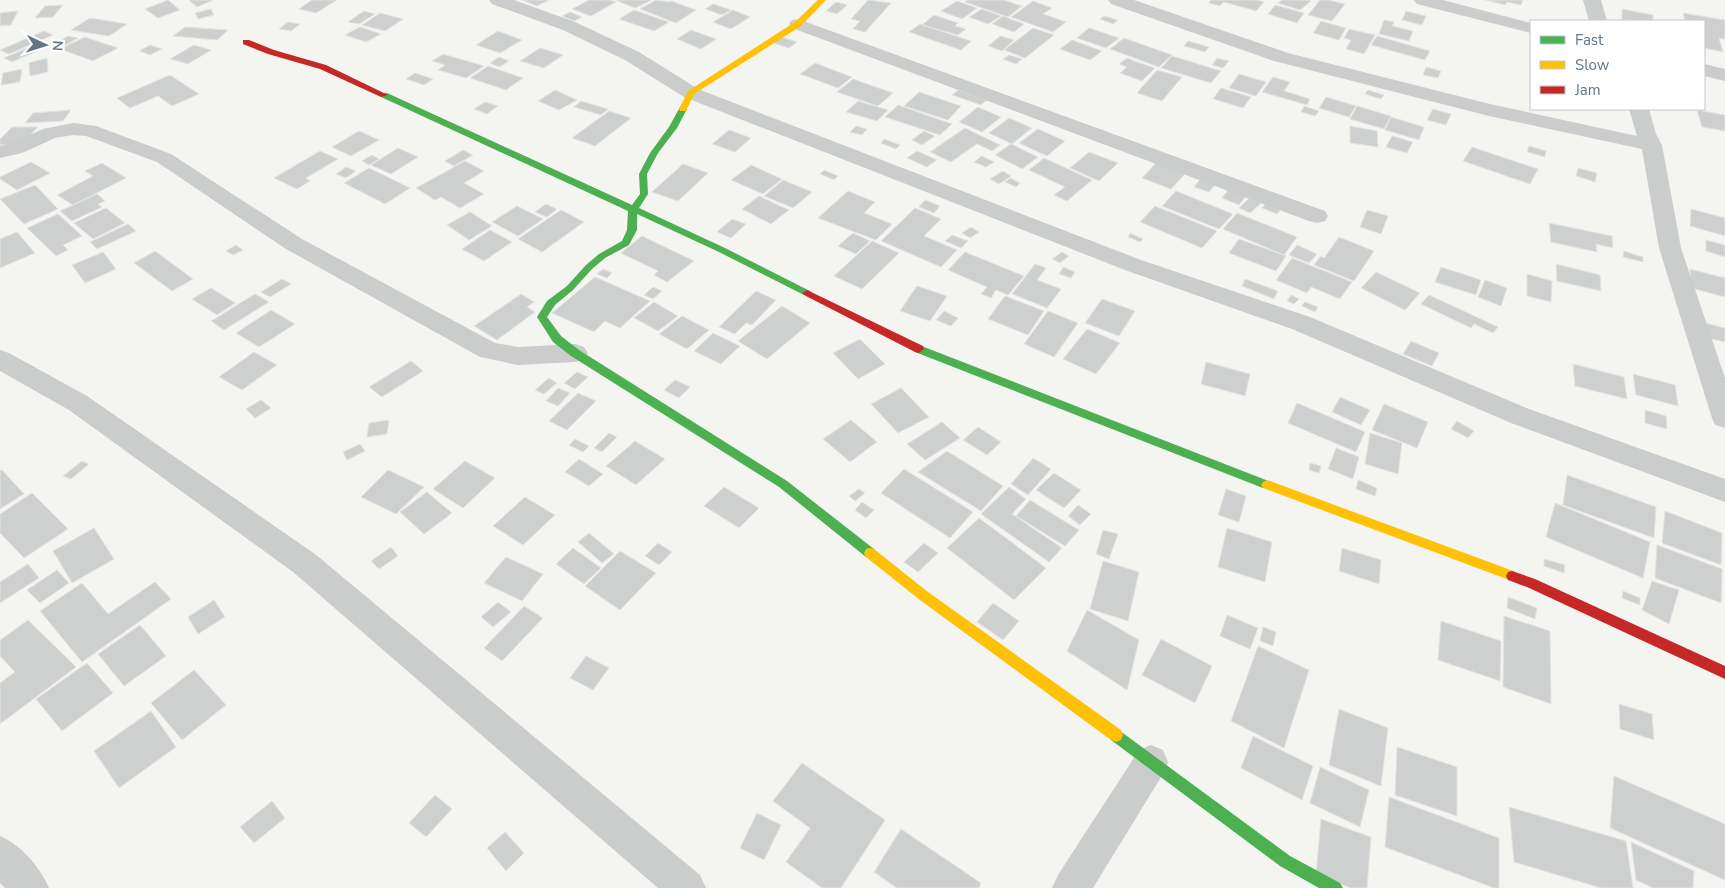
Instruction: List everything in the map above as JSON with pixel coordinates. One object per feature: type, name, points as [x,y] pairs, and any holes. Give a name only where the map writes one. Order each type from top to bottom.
[{"type":"street","points":[[498,0],[569,26],[632,56],[691,93],[1133,265],[1301,323],[1520,416],[1725,491]]},
{"type":"street","points":[[820,0],[798,24],[691,93],[673,128],[654,153],[642,174],[644,194],[634,209],[632,230],[626,243],[602,256],[589,267],[570,288],[551,303],[542,317],[557,339],[575,353],[783,484],[924,596],[1097,721],[1285,861],[1335,888]]},
{"type":"street","points":[[1117,0],[1281,57],[1489,110],[1652,145]]},
{"type":"street","points":[[1423,0],[1530,28]]},
{"type":"street","points":[[1592,0],[1598,20]]},
{"type":"street","points":[[798,24],[1317,216]]},
{"type":"street","points":[[246,42],[271,52],[323,67],[634,209],[722,250],[909,345],[1328,508],[1531,583],[1725,673]]},
{"type":"street","points":[[1705,70],[1725,75]]},
{"type":"street","points":[[1639,110],[1646,134],[1652,145],[1670,248],[1718,373],[1725,418]]},
{"type":"street","points":[[0,152],[15,149],[50,133],[74,129],[89,130],[164,158],[294,244],[489,351],[518,356],[575,353]]},
{"type":"street","points":[[0,359],[78,404],[304,562],[687,888]]},
{"type":"street","points":[[1071,888],[1150,762]]},
{"type":"street","points":[[0,855],[30,888]]},
{"type":"building","points":[[168,0],[180,10],[158,18],[145,9]]},
{"type":"building","points":[[189,0],[213,0],[197,7]]},
{"type":"building","points":[[312,0],[337,0],[316,13],[299,9]]},
{"type":"building","points":[[522,0],[549,0],[537,6]]},
{"type":"building","points":[[589,0],[610,0],[616,2],[591,16],[572,9]]},
{"type":"building","points":[[615,0],[652,0],[635,8]]},
{"type":"building","points":[[656,0],[671,1],[696,10],[676,23],[640,9]]},
{"type":"building","points":[[868,0],[891,3],[865,32],[853,29],[860,21],[851,19]]},
{"type":"building","points":[[968,0],[1004,0],[1022,6],[1008,17],[965,2]]},
{"type":"building","points":[[1211,0],[1257,0],[1264,2],[1256,11],[1224,2],[1220,6],[1209,3]]},
{"type":"building","points":[[1282,0],[1311,1],[1300,10],[1278,3]]},
{"type":"building","points":[[1320,0],[1345,4],[1332,21],[1308,15]]},
{"type":"building","points":[[1485,0],[1523,0],[1521,5],[1507,2],[1505,5]]},
{"type":"building","points":[[957,1],[977,8],[962,19],[941,11]]},
{"type":"building","points":[[1033,1],[1052,8],[1043,14],[1066,22],[1053,32],[1011,17]]},
{"type":"building","points":[[836,2],[847,5],[837,14],[826,11]]},
{"type":"building","points":[[713,4],[731,10],[722,15],[705,9]]},
{"type":"building","points":[[63,5],[53,17],[35,18],[45,6]]},
{"type":"building","points":[[1275,5],[1304,13],[1297,23],[1268,14]]},
{"type":"building","points":[[211,9],[214,15],[198,19],[195,13]]},
{"type":"building","points":[[982,9],[1001,16],[988,24],[969,17]]},
{"type":"building","points":[[1622,9],[1653,15],[1653,20],[1622,20]]},
{"type":"building","points":[[634,10],[669,22],[654,31],[619,19]]},
{"type":"building","points":[[733,10],[750,17],[731,29],[713,22]]},
{"type":"building","points":[[18,11],[11,25],[0,26],[0,13]]},
{"type":"building","points":[[364,11],[375,14],[359,24],[348,22]]},
{"type":"building","points":[[1406,11],[1426,16],[1422,25],[1402,20]]},
{"type":"building","points":[[570,12],[582,17],[574,21],[562,16]]},
{"type":"building","points":[[380,13],[403,19],[385,31],[362,25]]},
{"type":"building","points":[[1683,13],[1725,20],[1725,39],[1719,38],[1723,52],[1705,48],[1705,20],[1685,20]]},
{"type":"building","points":[[934,15],[958,23],[955,26],[966,29],[958,35],[922,25]]},
{"type":"building","points":[[1003,16],[1024,24],[1014,32],[992,24]]},
{"type":"building","points":[[1104,16],[1118,20],[1113,24],[1100,19]]},
{"type":"building","points":[[90,18],[127,24],[109,36],[71,30]]},
{"type":"building","points":[[1384,20],[1394,22],[1392,26],[1413,31],[1409,41],[1379,34]]},
{"type":"building","points":[[1321,21],[1346,28],[1339,40],[1313,33]]},
{"type":"building","points":[[288,22],[300,24],[291,31],[279,29]]},
{"type":"building","points":[[920,24],[971,41],[961,50],[909,32]]},
{"type":"building","points":[[185,27],[228,30],[217,40],[173,36]]},
{"type":"building","points":[[360,27],[381,34],[366,42],[345,35]]},
{"type":"building","points":[[1033,28],[1054,35],[1025,58],[1004,50]]},
{"type":"building","points":[[1089,28],[1119,38],[1106,48],[1077,38]]},
{"type":"building","points":[[1349,29],[1375,35],[1364,54],[1346,49],[1351,40],[1344,38]]},
{"type":"building","points":[[691,30],[716,39],[701,49],[677,39]]},
{"type":"building","points":[[44,31],[53,35],[9,54],[0,50]]},
{"type":"building","points":[[498,31],[522,40],[500,53],[476,45]]},
{"type":"building","points":[[68,36],[78,38],[66,45],[57,43]]},
{"type":"building","points":[[778,36],[797,42],[789,48],[770,42]]},
{"type":"building","points":[[1000,36],[1014,40],[1002,51],[988,46]]},
{"type":"building","points":[[1377,36],[1430,51],[1425,60],[1371,45]]},
{"type":"building","points":[[85,37],[118,48],[93,61],[60,49]]},
{"type":"building","points":[[1124,38],[1172,55],[1159,67],[1110,49]]},
{"type":"building","points":[[1072,40],[1102,51],[1090,60],[1060,49]]},
{"type":"building","points":[[1188,41],[1209,47],[1205,52],[1184,46]]},
{"type":"building","points":[[36,44],[44,48],[12,62],[4,58]]},
{"type":"building","points":[[150,45],[162,49],[150,55],[139,51]]},
{"type":"building","points":[[194,45],[211,50],[188,64],[170,59]]},
{"type":"building","points":[[540,48],[563,55],[544,68],[520,61]]},
{"type":"building","points":[[443,54],[484,66],[466,78],[438,70],[445,65],[432,61]]},
{"type":"building","points":[[1009,55],[1022,59],[1016,64],[1003,59]]},
{"type":"building","points":[[1172,56],[1221,71],[1211,83],[1161,68]]},
{"type":"building","points":[[499,57],[509,61],[499,67],[490,63]]},
{"type":"building","points":[[47,58],[48,72],[30,76],[29,63]]},
{"type":"building","points":[[1127,58],[1155,68],[1142,81],[1120,73],[1127,67],[1119,64]]},
{"type":"building","points":[[1217,58],[1229,61],[1223,68],[1212,65]]},
{"type":"building","points":[[815,63],[852,77],[838,88],[800,74]]},
{"type":"building","points":[[488,66],[523,78],[506,90],[470,78]]},
{"type":"building","points":[[1426,67],[1441,71],[1438,78],[1423,75]]},
{"type":"building","points":[[22,69],[20,82],[1,85],[3,73]]},
{"type":"building","points":[[1157,70],[1182,77],[1162,101],[1137,93]]},
{"type":"building","points":[[415,73],[433,79],[424,85],[406,79]]},
{"type":"building","points":[[1239,74],[1266,82],[1256,96],[1229,88]]},
{"type":"building","points":[[170,75],[199,94],[172,106],[158,96],[130,108],[117,98]]},
{"type":"building","points":[[1273,77],[1290,82],[1284,91],[1310,99],[1307,105],[1262,92]]},
{"type":"building","points":[[853,79],[893,93],[878,106],[837,92]]},
{"type":"building","points":[[1221,88],[1251,97],[1243,108],[1213,99]]},
{"type":"building","points":[[555,90],[577,100],[559,110],[538,101]]},
{"type":"building","points":[[958,90],[987,100],[981,105],[952,95]]},
{"type":"building","points":[[1368,90],[1384,95],[1381,99],[1365,94]]},
{"type":"building","points":[[919,92],[961,106],[948,120],[904,106]]},
{"type":"building","points":[[1326,97],[1356,106],[1349,117],[1319,108]]},
{"type":"building","points":[[581,101],[608,109],[601,115],[574,107]]},
{"type":"building","points":[[858,101],[888,110],[877,121],[846,112]]},
{"type":"building","points":[[485,102],[498,106],[487,114],[474,109]]},
{"type":"building","points":[[898,105],[952,124],[940,135],[885,117]]},
{"type":"building","points":[[1304,106],[1319,111],[1315,116],[1301,112]]},
{"type":"building","points":[[1357,106],[1391,116],[1384,129],[1350,119]]},
{"type":"building","points":[[978,107],[1001,117],[982,132],[959,122]]},
{"type":"building","points":[[1433,109],[1451,114],[1446,125],[1427,120]]},
{"type":"building","points":[[71,110],[63,121],[25,123],[33,113]]},
{"type":"building","points":[[1697,110],[1725,115],[1725,131],[1702,127]]},
{"type":"building","points":[[609,111],[631,118],[595,146],[572,138]]},
{"type":"building","points":[[1391,117],[1424,127],[1419,140],[1385,130]]},
{"type":"building","points":[[1009,118],[1032,128],[1012,144],[989,133]]},
{"type":"building","points":[[856,126],[867,129],[862,135],[850,132]]},
{"type":"building","points":[[1350,126],[1377,131],[1378,147],[1350,143]]},
{"type":"building","points":[[12,127],[38,127],[20,145],[0,145],[0,139]]},
{"type":"building","points":[[965,128],[1000,145],[992,151],[977,144],[951,162],[930,152]]},
{"type":"building","points":[[1038,129],[1065,141],[1047,156],[1019,143]]},
{"type":"building","points":[[729,130],[751,138],[735,152],[712,144]]},
{"type":"building","points":[[359,131],[379,140],[351,156],[332,147]]},
{"type":"building","points":[[924,131],[935,136],[922,145],[912,140]]},
{"type":"building","points":[[1392,136],[1413,142],[1407,153],[1386,147]]},
{"type":"building","points":[[884,139],[900,145],[896,149],[881,143]]},
{"type":"building","points":[[1011,144],[1038,157],[1022,169],[995,155]]},
{"type":"building","points":[[1529,146],[1546,151],[1545,157],[1527,152]]},
{"type":"building","points":[[1472,147],[1538,169],[1530,184],[1463,161]]},
{"type":"building","points":[[398,148],[418,157],[391,174],[371,165]]},
{"type":"building","points":[[463,150],[473,155],[454,166],[445,161]]},
{"type":"building","points":[[320,151],[338,159],[306,178],[310,181],[297,189],[274,178]]},
{"type":"building","points":[[917,151],[937,160],[927,167],[907,158]]},
{"type":"building","points":[[1089,152],[1118,163],[1099,181],[1070,168]]},
{"type":"building","points":[[372,155],[379,159],[369,165],[362,161]]},
{"type":"building","points":[[982,156],[994,162],[986,167],[974,162]]},
{"type":"building","points":[[1044,158],[1092,180],[1067,201],[1054,195],[1065,187],[1029,170]]},
{"type":"building","points":[[465,161],[484,171],[464,183],[484,194],[460,208],[441,197],[435,200],[416,188]]},
{"type":"building","points":[[31,162],[50,173],[17,190],[0,179],[0,177]]},
{"type":"building","points":[[1157,162],[1186,173],[1171,189],[1142,178]]},
{"type":"building","points":[[102,163],[126,178],[73,205],[57,195],[93,176],[85,171]]},
{"type":"building","points":[[683,164],[708,173],[678,201],[652,192]]},
{"type":"building","points":[[751,165],[782,179],[763,194],[731,180]]},
{"type":"building","points":[[346,167],[356,171],[346,178],[336,174]]},
{"type":"building","points":[[369,168],[410,188],[385,204],[344,183]]},
{"type":"building","points":[[1578,168],[1597,173],[1595,182],[1576,176]]},
{"type":"building","points":[[824,170],[838,176],[834,180],[820,174]]},
{"type":"building","points":[[1003,171],[1011,176],[999,184],[990,179]]},
{"type":"building","points":[[1203,176],[1217,182],[1209,192],[1194,187]]},
{"type":"building","points":[[1010,178],[1020,183],[1016,187],[1005,182]]},
{"type":"building","points":[[783,180],[812,192],[793,208],[764,196]]},
{"type":"building","points":[[35,185],[58,209],[24,224],[0,199]]},
{"type":"building","points":[[1229,189],[1246,196],[1239,205],[1222,198]]},
{"type":"building","points":[[848,191],[875,202],[864,213],[892,224],[876,240],[818,218]]},
{"type":"building","points":[[1176,191],[1233,214],[1219,229],[1162,206]]},
{"type":"building","points":[[97,194],[105,201],[98,204],[102,207],[72,221],[60,211]]},
{"type":"building","points":[[759,196],[789,210],[771,224],[742,209]]},
{"type":"building","points":[[1249,198],[1261,203],[1250,213],[1239,208]]},
{"type":"building","points":[[925,200],[940,206],[934,213],[919,207]]},
{"type":"building","points":[[1266,203],[1281,209],[1277,214],[1262,208]]},
{"type":"building","points":[[546,204],[557,209],[547,217],[535,212]]},
{"type":"building","points":[[517,206],[543,219],[518,236],[492,222]]},
{"type":"building","points":[[1155,206],[1217,231],[1202,248],[1140,222]]},
{"type":"building","points":[[106,208],[125,223],[93,239],[74,223]]},
{"type":"building","points":[[915,208],[941,219],[924,236],[957,250],[941,267],[881,241]]},
{"type":"building","points":[[1691,209],[1725,218],[1725,236],[1690,226]]},
{"type":"building","points":[[561,210],[584,222],[542,252],[518,239]]},
{"type":"building","points":[[1367,210],[1388,216],[1381,234],[1360,227]]},
{"type":"building","points":[[470,212],[492,226],[469,240],[447,225]]},
{"type":"building","points":[[1237,213],[1297,237],[1284,255],[1223,229]]},
{"type":"building","points":[[58,214],[82,236],[63,245],[68,250],[56,256],[27,228]]},
{"type":"building","points":[[732,219],[746,224],[731,238],[717,232]]},
{"type":"building","points":[[1549,223],[1612,236],[1613,248],[1596,244],[1597,252],[1551,242]]},
{"type":"building","points":[[128,224],[136,231],[97,249],[90,242]]},
{"type":"building","points":[[971,227],[979,232],[970,238],[962,233]]},
{"type":"building","points":[[490,230],[512,242],[484,261],[462,249]]},
{"type":"building","points":[[17,232],[35,253],[0,268],[0,239]]},
{"type":"building","points":[[853,233],[870,241],[856,254],[838,246]]},
{"type":"building","points":[[1130,233],[1143,239],[1140,242],[1128,237]]},
{"type":"building","points":[[952,235],[968,241],[961,248],[945,241]]},
{"type":"building","points":[[642,236],[694,261],[667,282],[654,275],[658,271],[621,253]]},
{"type":"building","points":[[1339,237],[1374,251],[1354,281],[1314,265],[1321,256],[1324,258]]},
{"type":"building","points":[[1239,239],[1286,256],[1276,271],[1229,253]]},
{"type":"building","points":[[1706,240],[1725,245],[1725,257],[1706,251]]},
{"type":"building","points":[[872,241],[899,253],[862,289],[834,276]]},
{"type":"building","points":[[236,245],[243,250],[233,255],[226,251]]},
{"type":"building","points":[[1297,245],[1317,254],[1309,263],[1289,255]]},
{"type":"building","points":[[155,251],[193,279],[172,291],[134,263]]},
{"type":"building","points":[[1624,251],[1643,257],[1643,262],[1623,257]]},
{"type":"building","points":[[103,252],[116,269],[85,283],[72,265]]},
{"type":"building","points":[[965,252],[1024,276],[1008,295],[996,290],[991,298],[981,294],[987,287],[948,270]]},
{"type":"building","points":[[1062,252],[1069,256],[1060,263],[1052,259]]},
{"type":"building","points":[[1292,258],[1352,282],[1340,299],[1311,287],[1307,293],[1276,280]]},
{"type":"building","points":[[1035,264],[1046,268],[1037,280],[1061,289],[1047,308],[1012,294]]},
{"type":"building","points":[[1556,264],[1600,275],[1601,291],[1557,281]]},
{"type":"building","points":[[1063,267],[1075,272],[1071,278],[1059,274]]},
{"type":"building","points":[[1441,267],[1481,280],[1476,295],[1435,282]]},
{"type":"building","points":[[603,269],[612,273],[607,278],[597,274]]},
{"type":"building","points":[[1690,269],[1725,278],[1725,297],[1691,288]]},
{"type":"building","points":[[1376,272],[1420,293],[1405,310],[1361,288]]},
{"type":"building","points":[[1527,274],[1552,281],[1551,302],[1527,296]]},
{"type":"building","points":[[595,277],[650,301],[620,328],[605,321],[594,332],[552,313]]},
{"type":"building","points":[[282,279],[291,284],[270,297],[261,292]]},
{"type":"building","points":[[1245,279],[1278,291],[1274,299],[1242,286]]},
{"type":"building","points":[[1485,280],[1507,288],[1501,306],[1478,297]]},
{"type":"building","points":[[917,286],[947,296],[930,321],[900,311]]},
{"type":"building","points":[[653,287],[662,291],[653,299],[644,295]]},
{"type":"building","points":[[211,288],[235,303],[217,315],[192,299]]},
{"type":"building","points":[[756,291],[776,300],[752,325],[746,323],[735,334],[719,327]]},
{"type":"building","points":[[255,294],[269,302],[224,330],[211,321]]},
{"type":"building","points":[[521,294],[534,302],[527,307],[535,312],[497,340],[474,326]]},
{"type":"building","points":[[1291,295],[1299,299],[1294,304],[1287,301]]},
{"type":"building","points":[[1429,295],[1498,327],[1493,333],[1474,324],[1471,328],[1421,304]]},
{"type":"building","points":[[1005,296],[1044,311],[1028,335],[988,319]]},
{"type":"building","points":[[1102,299],[1135,311],[1119,336],[1085,323]]},
{"type":"building","points":[[654,302],[678,316],[658,331],[634,318]]},
{"type":"building","points":[[1305,302],[1318,307],[1315,312],[1302,306]]},
{"type":"building","points":[[782,306],[810,323],[767,359],[738,341]]},
{"type":"building","points":[[271,310],[295,324],[259,347],[236,333]]},
{"type":"building","points":[[944,311],[958,318],[951,326],[936,320]]},
{"type":"building","points":[[1048,311],[1078,323],[1054,357],[1024,344]]},
{"type":"building","points":[[682,316],[709,330],[687,349],[659,334]]},
{"type":"building","points":[[1701,322],[1725,328],[1725,342],[1703,337]]},
{"type":"building","points":[[1087,329],[1120,343],[1096,374],[1063,359]]},
{"type":"building","points":[[713,333],[740,346],[721,364],[694,351]]},
{"type":"building","points":[[860,339],[885,364],[858,379],[833,353]]},
{"type":"building","points":[[1411,341],[1439,353],[1432,366],[1403,354]]},
{"type":"building","points":[[254,352],[277,365],[242,390],[219,377]]},
{"type":"building","points":[[411,361],[423,371],[382,397],[369,387]]},
{"type":"building","points":[[1206,362],[1250,374],[1245,396],[1201,384]]},
{"type":"building","points":[[1573,364],[1624,377],[1627,399],[1575,386]]},
{"type":"building","points":[[577,372],[588,377],[575,389],[564,383]]},
{"type":"building","points":[[1633,374],[1675,385],[1678,406],[1636,395]]},
{"type":"building","points":[[549,378],[557,383],[544,394],[535,390]]},
{"type":"building","points":[[675,380],[690,387],[679,398],[664,390]]},
{"type":"building","points":[[558,388],[570,393],[558,406],[546,401]]},
{"type":"building","points":[[901,388],[929,417],[898,433],[871,404]]},
{"type":"building","points":[[578,393],[596,401],[567,430],[549,421]]},
{"type":"building","points":[[1340,397],[1370,410],[1361,425],[1332,412]]},
{"type":"building","points":[[261,400],[271,408],[255,418],[246,409]]},
{"type":"building","points":[[1297,403],[1365,432],[1356,452],[1288,423]]},
{"type":"building","points":[[1384,404],[1428,422],[1417,448],[1372,430]]},
{"type":"building","points":[[1645,410],[1666,416],[1667,429],[1645,423]]},
{"type":"building","points":[[389,420],[387,434],[367,437],[369,423]]},
{"type":"building","points":[[851,420],[877,442],[850,462],[823,439]]},
{"type":"building","points":[[1457,421],[1474,431],[1468,438],[1451,429]]},
{"type":"building","points":[[942,422],[960,438],[925,460],[907,444]]},
{"type":"building","points":[[978,427],[1001,442],[987,455],[963,440]]},
{"type":"building","points":[[609,433],[617,437],[602,452],[594,448]]},
{"type":"building","points":[[1370,433],[1402,443],[1398,474],[1365,464]]},
{"type":"building","points":[[575,439],[589,446],[583,452],[569,445]]},
{"type":"building","points":[[635,441],[665,459],[636,485],[606,466]]},
{"type":"building","points":[[360,444],[365,451],[347,460],[343,452]]},
{"type":"building","points":[[1336,448],[1359,457],[1353,479],[1328,469]]},
{"type":"building","points":[[947,451],[1003,486],[981,511],[918,472]]},
{"type":"building","points":[[1033,458],[1051,469],[1028,495],[1011,484]]},
{"type":"building","points":[[579,459],[603,474],[589,486],[565,472]]},
{"type":"building","points":[[82,461],[89,464],[71,479],[63,476]]},
{"type":"building","points":[[465,461],[495,478],[463,508],[433,489]]},
{"type":"building","points":[[1310,463],[1321,466],[1319,473],[1309,470]]},
{"type":"building","points":[[904,469],[973,512],[950,538],[881,493]]},
{"type":"building","points":[[2,470],[24,494],[0,509],[0,471]]},
{"type":"building","points":[[388,470],[424,487],[396,514],[361,497]]},
{"type":"building","points":[[1054,473],[1081,490],[1064,508],[1036,490]]},
{"type":"building","points":[[1567,475],[1656,507],[1654,538],[1563,505]]},
{"type":"building","points":[[1358,480],[1377,488],[1375,496],[1356,489]]},
{"type":"building","points":[[724,487],[759,508],[739,528],[704,506]]},
{"type":"building","points":[[1009,487],[1026,499],[1012,514],[1062,548],[1049,562],[981,514]]},
{"type":"building","points":[[859,489],[865,493],[855,501],[849,496]]},
{"type":"building","points":[[1226,489],[1246,496],[1239,522],[1218,515]]},
{"type":"building","points":[[427,492],[452,513],[424,534],[400,512]]},
{"type":"building","points":[[32,493],[68,529],[24,558],[0,533],[0,514]]},
{"type":"building","points":[[525,497],[555,515],[523,545],[493,526]]},
{"type":"building","points":[[1030,500],[1079,530],[1065,546],[1016,516]]},
{"type":"building","points":[[862,502],[874,510],[866,518],[855,510]]},
{"type":"building","points":[[1555,503],[1650,542],[1643,578],[1546,537]]},
{"type":"building","points":[[1078,505],[1091,514],[1080,525],[1068,516]]},
{"type":"building","points":[[1665,511],[1722,533],[1721,565],[1662,543]]},
{"type":"building","points":[[979,518],[1046,568],[1014,600],[947,548]]},
{"type":"building","points":[[94,528],[114,559],[72,583],[53,551]]},
{"type":"building","points":[[1227,528],[1272,542],[1265,582],[1218,567]]},
{"type":"building","points":[[1103,530],[1118,534],[1109,559],[1096,554]]},
{"type":"building","points":[[589,533],[614,554],[602,563],[578,542]]},
{"type":"building","points":[[658,543],[672,552],[659,565],[645,556]]},
{"type":"building","points":[[924,543],[938,553],[918,572],[904,562]]},
{"type":"building","points":[[1657,545],[1722,569],[1721,603],[1655,578]]},
{"type":"building","points":[[391,547],[398,556],[379,569],[371,561]]},
{"type":"building","points":[[573,548],[601,568],[584,584],[556,564]]},
{"type":"building","points":[[1342,548],[1381,560],[1379,584],[1339,571]]},
{"type":"building","points":[[620,551],[656,573],[620,610],[585,586]]},
{"type":"building","points":[[506,557],[543,574],[522,601],[484,583]]},
{"type":"building","points":[[1544,559],[1565,565],[1564,573],[1544,566]]},
{"type":"building","points":[[1103,561],[1139,572],[1128,621],[1090,609]]},
{"type":"building","points":[[28,564],[39,578],[0,603],[0,582]]},
{"type":"building","points":[[57,570],[69,583],[40,603],[27,590]]},
{"type":"building","points":[[1652,581],[1679,590],[1669,624],[1642,610]]},
{"type":"building","points":[[155,582],[171,599],[82,662],[40,611],[82,583],[108,614]]},
{"type":"building","points":[[1623,591],[1640,598],[1640,605],[1622,598]]},
{"type":"building","points":[[1508,597],[1537,608],[1535,619],[1507,608]]},
{"type":"building","points":[[214,600],[225,617],[198,634],[188,617]]},
{"type":"building","points":[[498,602],[511,612],[493,627],[481,617]]},
{"type":"building","points":[[993,603],[1019,621],[1003,640],[977,622]]},
{"type":"building","points":[[524,606],[543,618],[502,661],[484,648]]},
{"type":"building","points":[[1087,610],[1139,640],[1127,690],[1067,651]]},
{"type":"building","points":[[1227,615],[1258,628],[1250,649],[1220,636]]},
{"type":"building","points":[[1504,616],[1550,631],[1551,704],[1503,687]]},
{"type":"building","points":[[28,620],[76,667],[0,724],[0,683],[15,672],[0,656],[0,640]]},
{"type":"building","points":[[1441,621],[1501,641],[1500,681],[1438,660]]},
{"type":"building","points":[[140,625],[166,656],[124,686],[98,654]]},
{"type":"building","points":[[1263,627],[1276,632],[1273,646],[1260,641]]},
{"type":"building","points":[[1161,639],[1212,666],[1195,703],[1142,675]]},
{"type":"building","points":[[1258,646],[1309,670],[1284,748],[1231,721]]},
{"type":"building","points":[[586,656],[609,668],[593,690],[570,678]]},
{"type":"building","points":[[87,663],[113,693],[62,731],[36,699]]},
{"type":"building","points":[[194,670],[226,705],[182,740],[151,703]]},
{"type":"building","points":[[1619,704],[1652,714],[1654,740],[1620,729]]},
{"type":"building","points":[[1339,709],[1388,728],[1381,786],[1329,765]]},
{"type":"building","points":[[151,711],[176,747],[119,788],[94,751]]},
{"type":"building","points":[[1253,736],[1313,766],[1302,800],[1241,768]]},
{"type":"building","points":[[1397,747],[1457,767],[1457,816],[1395,795]]},
{"type":"building","points":[[802,763],[885,820],[841,888],[822,888],[786,862],[810,828],[773,801]]},
{"type":"building","points":[[1320,767],[1369,790],[1360,827],[1310,803]]},
{"type":"building","points":[[1614,776],[1725,824],[1725,880],[1610,828]]},
{"type":"building","points":[[435,795],[452,809],[426,837],[409,823]]},
{"type":"building","points":[[1389,797],[1499,838],[1499,888],[1494,888],[1385,847]]},
{"type":"building","points":[[272,801],[285,818],[254,843],[240,827]]},
{"type":"building","points":[[1509,807],[1626,841],[1633,888],[1601,888],[1514,862]]},
{"type":"building","points":[[757,813],[781,825],[764,860],[740,848]]},
{"type":"building","points":[[1321,819],[1371,837],[1367,888],[1351,888],[1316,875]]},
{"type":"building","points":[[901,829],[981,883],[979,888],[897,888],[874,872]]},
{"type":"building","points":[[505,832],[524,853],[506,871],[487,848]]},
{"type":"building","points":[[1631,842],[1694,871],[1693,888],[1653,888],[1636,880]]},
{"type":"traffic: fast","points":[[384,95],[722,250],[807,293]]},
{"type":"traffic: fast","points":[[683,109],[673,128],[654,153],[643,174],[644,194],[632,212],[632,230],[626,243],[602,256],[589,267],[570,288],[551,303],[542,317],[557,339],[575,353],[783,484],[870,553]]},
{"type":"traffic: fast","points":[[919,349],[1267,485]]},
{"type":"traffic: fast","points":[[1116,735],[1285,861],[1335,888]]},
{"type":"traffic: slow","points":[[683,109],[691,93],[798,24],[822,0]]},
{"type":"traffic: slow","points":[[1267,485],[1512,576]]},
{"type":"traffic: slow","points":[[870,553],[924,596],[1116,735]]},
{"type":"traffic: jam","points":[[246,42],[271,52],[323,67],[384,95]]},
{"type":"traffic: jam","points":[[807,293],[919,349]]},
{"type":"traffic: jam","points":[[1512,576],[1531,583],[1725,673]]}]
